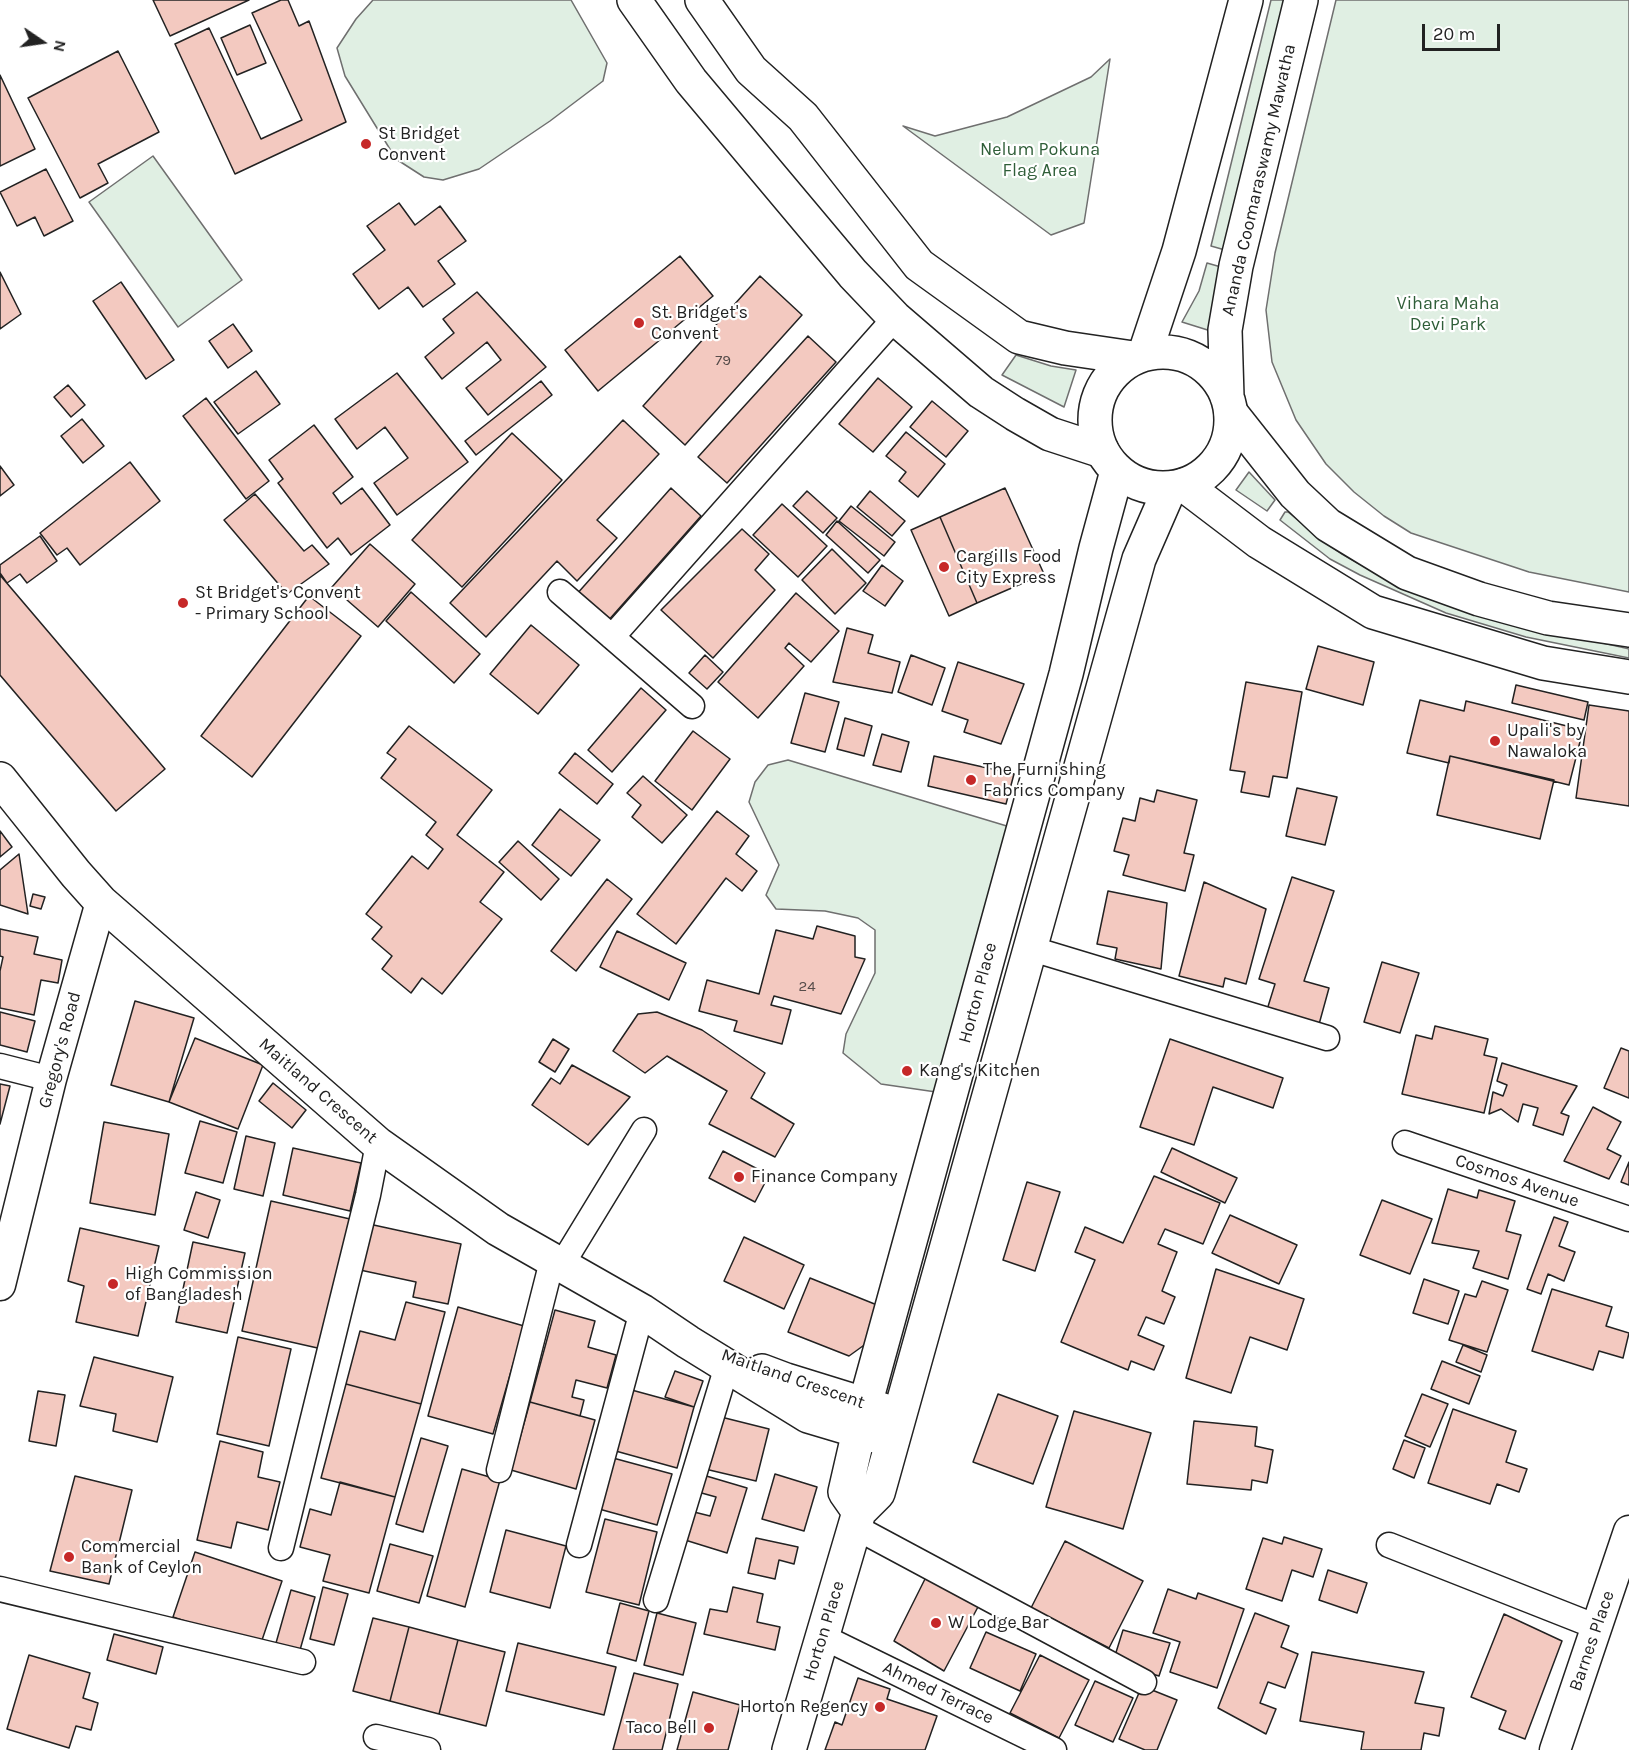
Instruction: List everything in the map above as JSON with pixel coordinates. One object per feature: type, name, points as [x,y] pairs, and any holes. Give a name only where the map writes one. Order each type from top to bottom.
[{"type":"main road","points":[[634,0],[691,81],[854,274],[895,318],[981,392],[1050,434],[1109,461],[1132,482],[1150,488],[1177,487],[1204,475],[1220,457],[1229,436],[1229,405]]},
{"type":"main road","points":[[702,0],[751,70],[803,117],[919,265],[1019,337],[1065,348],[1139,356],[1166,351],[1186,355],[1203,364],[1218,379],[1229,405],[1295,494],[1328,525],[1407,573],[1479,599],[1548,618],[1629,630]]},
{"type":"main road","points":[[1109,461],[1095,430],[1095,409],[1102,388],[1115,370],[1139,356],[1179,251],[1246,0]]},
{"type":"main road","name":"Ananda Coomaraswamy Mawatha","points":[[1229,405],[1225,330],[1236,266],[1301,0]]},
{"type":"main road","name":"Horton Place","points":[[857,1519],[845,1492],[862,1418],[1066,674],[1109,461]]},
{"type":"main road","points":[[1177,487],[1259,542],[1373,612],[1542,663],[1629,677]]},
{"type":"main road","name":"Horton Place","points":[[789,1750],[857,1519],[878,1493],[1139,559],[1177,487]]},
{"type":"main road","name":"Maitland Crescent","points":[[0,779],[101,902],[378,1144],[498,1229],[642,1311],[808,1416],[862,1418]]},
{"type":"main road","name":"Maitland Crescent","points":[[688,1342],[786,1380],[862,1418],[895,1428]]},
{"type":"street","points":[[612,637],[895,318]]},
{"type":"street","points":[[560,592],[692,706]]},
{"type":"street","name":"Gregory's Road","points":[[0,1285],[51,1079],[101,902]]},
{"type":"street","points":[[1029,948],[1327,1038]]},
{"type":"street","points":[[0,1066],[51,1079]]},
{"type":"street","points":[[499,1470],[557,1264],[644,1130]]},
{"type":"street","name":"Cosmos Avenue","points":[[1405,1143],[1629,1219]]},
{"type":"street","points":[[281,1548],[368,1195],[378,1144]]},
{"type":"street","points":[[579,1545],[642,1311]]},
{"type":"street","points":[[656,1599],[727,1366]]},
{"type":"street","points":[[857,1519],[1144,1682]]},
{"type":"street","name":"Barnes Place","points":[[1555,1750],[1629,1531]]},
{"type":"street","points":[[1389,1545],[1597,1627]]},
{"type":"street","points":[[0,1589],[303,1662]]},
{"type":"street","name":"Ahmed Terrace","points":[[821,1636],[1054,1750]]},
{"type":"street","points":[[376,1737],[428,1750]]},
{"type":"green space","points":[[373,0],[571,0],[607,63],[603,81],[550,121],[479,169],[443,180],[424,177],[396,159],[345,76],[337,48],[356,19]]},
{"type":"green space","points":[[1271,0],[1286,0],[1225,250],[1211,246]]},
{"type":"green space","name":"Vihara Maha Devi Park","points":[[1336,0],[1629,0],[1629,592],[1529,572],[1411,533],[1384,516],[1354,492],[1326,464],[1296,420],[1272,362],[1266,310],[1275,253]]},
{"type":"green space","name":"Nelum Pokuna Flag Area","points":[[1110,59],[1084,223],[1051,235],[903,126],[935,136],[1007,117],[1091,77]]},
{"type":"green space","points":[[153,156],[242,280],[178,327],[89,202]]},
{"type":"green space","points":[[1207,263],[1221,267],[1214,332],[1182,322],[1199,291]]},
{"type":"green space","points":[[1016,355],[1051,366],[1076,370],[1064,407],[1002,375]]},
{"type":"green space","points":[[1249,472],[1275,500],[1267,511],[1236,490]]},
{"type":"green space","points":[[1285,512],[1342,554],[1374,572],[1409,587],[1519,623],[1629,649],[1629,658],[1526,637],[1446,613],[1360,575],[1330,559],[1280,520]]},
{"type":"green space","points":[[788,760],[1020,830],[943,1093],[881,1084],[843,1053],[846,1034],[875,973],[875,930],[858,918],[825,911],[776,909],[766,895],[779,865],[749,802],[755,782],[768,765]]},
{"type":"building","points":[[153,0],[249,0],[170,36]]},
{"type":"building","points":[[281,0],[288,0],[299,26],[309,21],[346,122],[235,174],[175,44],[209,28],[261,139],[302,120],[252,13]]},
{"type":"building","points":[[250,25],[266,63],[237,75],[221,38]]},
{"type":"building","points":[[118,51],[159,132],[98,164],[108,183],[80,198],[28,98]]},
{"type":"building","points":[[0,75],[35,149],[0,166]]},
{"type":"building","points":[[46,169],[73,221],[44,236],[35,217],[17,226],[0,192]]},
{"type":"building","points":[[399,203],[415,225],[440,206],[466,241],[438,261],[455,284],[423,307],[408,287],[379,309],[353,274],[385,250],[367,226]]},
{"type":"building","name":"St. Bridget's Convent","points":[[680,256],[713,296],[598,391],[565,350]]},
{"type":"building","points":[[0,272],[21,314],[0,329]]},
{"type":"building","points":[[760,276],[802,315],[685,445],[643,406]]},
{"type":"building","points":[[121,282],[174,360],[146,379],[93,301]]},
{"type":"building","points":[[477,292],[546,367],[488,415],[466,388],[501,360],[487,342],[442,379],[425,357],[454,333],[443,319]]},
{"type":"building","points":[[233,324],[252,351],[228,368],[209,341]]},
{"type":"building","points":[[808,336],[836,362],[727,483],[698,457]]},
{"type":"building","points":[[256,371],[280,404],[238,434],[214,402]]},
{"type":"building","points":[[397,373],[468,462],[397,515],[374,483],[408,458],[385,427],[357,449],[335,419]]},
{"type":"building","points":[[878,378],[912,407],[873,452],[839,424]]},
{"type":"building","points":[[541,381],[552,395],[476,455],[465,441]]},
{"type":"building","points":[[68,385],[85,405],[71,417],[54,397]]},
{"type":"building","points":[[206,398],[269,481],[246,499],[183,416]]},
{"type":"building","points":[[932,401],[968,431],[946,457],[910,427]]},
{"type":"building","points":[[82,419],[104,446],[83,463],[61,436]]},
{"type":"building","points":[[623,420],[659,454],[597,520],[617,538],[577,581],[557,561],[486,637],[450,603]]},
{"type":"building","points":[[314,425],[353,477],[333,493],[341,504],[362,488],[390,525],[351,555],[338,538],[327,548],[278,483],[283,479],[269,460]]},
{"type":"building","points":[[906,432],[945,464],[918,497],[899,481],[906,472],[886,456]]},
{"type":"building","points":[[512,433],[562,480],[462,587],[412,540]]},
{"type":"building","points":[[130,462],[160,501],[80,565],[67,548],[57,555],[40,533]]},
{"type":"building","points":[[0,466],[14,485],[0,496]]},
{"type":"building","points":[[671,488],[701,516],[607,622],[576,595]]},
{"type":"building","points":[[1005,488],[1044,574],[977,603],[940,517]]},
{"type":"building","points":[[807,491],[837,518],[823,533],[793,506]]},
{"type":"building","points":[[870,491],[905,521],[892,536],[857,507]]},
{"type":"building","points":[[255,494],[304,551],[312,545],[329,564],[287,594],[224,520]]},
{"type":"building","points":[[782,504],[827,546],[798,577],[753,535]]},
{"type":"building","points":[[851,506],[895,542],[884,556],[839,521]]},
{"type":"building","name":"Cargills Food City Express","points":[[940,517],[977,603],[949,616],[911,530]]},
{"type":"building","points":[[837,521],[880,560],[868,573],[826,535]]},
{"type":"building","points":[[742,529],[769,554],[755,570],[775,590],[713,658],[661,610]]},
{"type":"building","points":[[40,536],[57,561],[27,583],[20,574],[7,583],[0,573],[0,565]]},
{"type":"building","points":[[370,544],[415,584],[378,627],[332,587]]},
{"type":"building","points":[[832,549],[866,583],[835,614],[802,580]]},
{"type":"building","points":[[882,565],[903,581],[885,606],[863,591]]},
{"type":"building","points":[[0,575],[165,769],[116,811],[0,675]]},
{"type":"building","points":[[411,592],[480,654],[454,683],[386,621]]},
{"type":"building","points":[[796,593],[839,631],[811,662],[789,643],[785,648],[804,666],[758,718],[718,682]]},
{"type":"building","points":[[309,596],[361,636],[252,777],[201,736]]},
{"type":"building","points":[[531,625],[579,665],[538,714],[490,674]]},
{"type":"building","points":[[847,628],[873,635],[868,653],[900,662],[892,693],[833,682]]},
{"type":"building","points":[[1318,646],[1374,662],[1363,705],[1306,689]]},
{"type":"building","points":[[705,655],[723,672],[707,689],[689,673]]},
{"type":"building","points":[[911,655],[945,668],[932,705],[898,692]]},
{"type":"building","points":[[958,662],[1024,684],[1001,744],[964,732],[968,720],[942,711]]},
{"type":"building","points":[[1246,682],[1302,692],[1287,778],[1273,776],[1269,797],[1241,792],[1245,772],[1230,770]]},
{"type":"building","points":[[1516,685],[1588,702],[1584,720],[1512,703]]},
{"type":"building","points":[[641,688],[666,710],[612,772],[588,750]]},
{"type":"building","points":[[805,693],[839,702],[825,752],[791,743]]},
{"type":"building","name":"Upali's by Nawaloka","points":[[1420,700],[1464,711],[1466,701],[1583,730],[1569,785],[1450,756],[1449,763],[1407,753]]},
{"type":"building","points":[[1589,705],[1629,711],[1629,806],[1576,798]]},
{"type":"building","points":[[845,718],[872,726],[864,756],[837,749]]},
{"type":"building","points":[[409,726],[492,790],[457,835],[504,872],[480,902],[502,919],[442,994],[422,978],[411,993],[382,969],[392,956],[372,939],[382,927],[366,914],[412,856],[428,869],[443,849],[426,835],[436,822],[381,778],[396,759],[387,753]]},
{"type":"building","points":[[693,731],[730,759],[692,810],[655,781]]},
{"type":"building","points":[[882,734],[909,742],[901,772],[873,765]]},
{"type":"building","points":[[575,753],[613,784],[597,804],[559,773]]},
{"type":"building","name":"The Furnishing Fabrics Company","points":[[934,756],[1014,774],[1006,804],[928,786]]},
{"type":"building","points":[[1450,756],[1554,780],[1540,839],[1437,815]]},
{"type":"building","points":[[643,776],[687,815],[662,843],[632,817],[641,805],[627,793]]},
{"type":"building","points":[[1297,788],[1337,797],[1325,845],[1286,836]]},
{"type":"building","points":[[1157,790],[1197,800],[1184,853],[1194,855],[1185,891],[1123,875],[1129,855],[1114,851],[1123,818],[1135,821],[1140,798],[1154,802]]},
{"type":"building","points":[[560,809],[600,840],[571,876],[532,845]]},
{"type":"building","points":[[717,811],[749,836],[736,854],[757,871],[742,891],[726,878],[676,944],[637,914]]},
{"type":"building","points":[[0,831],[12,847],[0,857]]},
{"type":"building","points":[[518,841],[559,879],[541,900],[499,862]]},
{"type":"building","points":[[19,854],[28,914],[0,905],[0,870]]},
{"type":"building","points":[[1292,877],[1334,891],[1304,981],[1329,988],[1318,1028],[1266,1013],[1275,984],[1259,979]]},
{"type":"building","points":[[607,879],[632,899],[576,971],[551,951]]},
{"type":"building","points":[[1204,882],[1266,909],[1246,984],[1225,978],[1223,987],[1179,976]]},
{"type":"building","points":[[1108,891],[1167,903],[1161,969],[1115,959],[1117,948],[1097,944]]},
{"type":"building","points":[[33,894],[45,897],[41,909],[30,906]]},
{"type":"building","points":[[817,926],[855,936],[855,957],[865,959],[841,1014],[774,996],[771,1005],[791,1010],[782,1044],[734,1031],[737,1021],[699,1011],[707,980],[759,994],[776,930],[813,939]]},
{"type":"building","points":[[0,929],[38,937],[34,954],[62,960],[58,983],[41,980],[34,1015],[0,1008],[0,971],[3,957],[0,956]]},
{"type":"building","points":[[617,931],[686,963],[669,1000],[600,967]]},
{"type":"building","points":[[1382,962],[1419,973],[1400,1033],[1364,1022]]},
{"type":"building","points":[[135,1001],[194,1018],[169,1102],[111,1085]]},
{"type":"building","points":[[0,1012],[35,1021],[27,1052],[0,1045]]},
{"type":"building","points":[[657,1012],[702,1030],[765,1073],[751,1098],[794,1124],[775,1157],[709,1124],[727,1091],[667,1056],[645,1073],[613,1051],[638,1014]]},
{"type":"building","points":[[1435,1026],[1488,1039],[1484,1055],[1497,1058],[1484,1113],[1402,1094],[1416,1035],[1432,1039]]},
{"type":"building","points":[[195,1038],[263,1065],[238,1129],[169,1102]]},
{"type":"building","points":[[553,1039],[569,1049],[555,1072],[539,1062]]},
{"type":"building","points":[[1170,1039],[1283,1078],[1273,1108],[1213,1087],[1194,1145],[1140,1127]]},
{"type":"building","points":[[1621,1048],[1629,1051],[1629,1098],[1604,1088]]},
{"type":"building","points":[[1502,1063],[1577,1086],[1561,1113],[1569,1116],[1563,1135],[1533,1125],[1538,1108],[1523,1104],[1518,1122],[1501,1109],[1489,1114],[1493,1092],[1503,1096],[1507,1085],[1497,1081]]},
{"type":"building","points":[[572,1065],[630,1097],[588,1145],[532,1105],[551,1078],[560,1084]]},
{"type":"building","points":[[273,1083],[306,1110],[292,1128],[259,1101]]},
{"type":"building","points":[[0,1084],[10,1086],[0,1124]]},
{"type":"building","points":[[1593,1107],[1621,1122],[1607,1149],[1621,1156],[1609,1179],[1564,1161]]},
{"type":"building","points":[[200,1121],[237,1132],[223,1183],[185,1173]]},
{"type":"building","points":[[104,1122],[169,1134],[155,1215],[90,1203]]},
{"type":"building","points":[[246,1136],[275,1143],[263,1196],[234,1189]]},
{"type":"building","points":[[293,1148],[361,1163],[350,1211],[283,1195]]},
{"type":"building","points":[[1172,1148],[1237,1178],[1225,1203],[1161,1172]]},
{"type":"building","name":"Finance Company","points":[[723,1151],[769,1175],[755,1202],[709,1178]]},
{"type":"building","points":[[1629,1162],[1629,1185],[1621,1182]]},
{"type":"building","points":[[1154,1176],[1220,1203],[1203,1244],[1165,1229],[1158,1244],[1177,1252],[1162,1291],[1175,1297],[1164,1324],[1146,1317],[1138,1335],[1164,1346],[1154,1370],[1131,1361],[1128,1370],[1061,1342],[1095,1260],[1075,1252],[1085,1227],[1123,1243]]},
{"type":"building","points":[[1027,1182],[1060,1192],[1035,1271],[1003,1260]]},
{"type":"building","points":[[1448,1189],[1477,1198],[1479,1190],[1515,1201],[1506,1231],[1521,1235],[1508,1279],[1473,1268],[1479,1251],[1432,1243]]},
{"type":"building","points":[[196,1192],[220,1200],[208,1238],[184,1230]]},
{"type":"building","points":[[1382,1200],[1432,1219],[1410,1274],[1360,1255]]},
{"type":"building","points":[[271,1201],[350,1219],[322,1349],[242,1331]]},
{"type":"building","points":[[1230,1215],[1297,1245],[1279,1284],[1212,1253]]},
{"type":"building","points":[[1554,1217],[1568,1222],[1559,1246],[1575,1252],[1564,1281],[1548,1274],[1541,1294],[1527,1289]]},
{"type":"building","points":[[369,1224],[461,1244],[448,1304],[413,1297],[416,1282],[360,1270]]},
{"type":"building","name":"High Commission of Bangladesh","points":[[80,1228],[159,1246],[138,1336],[76,1322],[84,1286],[68,1281]]},
{"type":"building","points":[[744,1237],[804,1265],[784,1309],[724,1281]]},
{"type":"building","points":[[193,1242],[245,1253],[227,1333],[176,1322]]},
{"type":"building","points":[[1216,1269],[1304,1299],[1287,1350],[1250,1337],[1231,1393],[1186,1378]]},
{"type":"building","points":[[810,1278],[882,1307],[867,1343],[849,1356],[788,1332]]},
{"type":"building","points":[[1424,1279],[1459,1291],[1448,1324],[1413,1313]]},
{"type":"building","points":[[1482,1281],[1508,1290],[1487,1352],[1449,1340],[1465,1294],[1476,1297]]},
{"type":"building","points":[[1552,1289],[1612,1307],[1606,1326],[1629,1333],[1623,1358],[1599,1351],[1593,1370],[1532,1351]]},
{"type":"building","points":[[406,1302],[445,1312],[421,1404],[346,1384],[360,1331],[395,1340]]},
{"type":"building","points":[[458,1307],[524,1326],[493,1434],[428,1416]]},
{"type":"building","points":[[555,1310],[595,1321],[588,1347],[616,1355],[607,1388],[576,1380],[572,1397],[584,1400],[580,1416],[530,1402]]},
{"type":"building","points":[[238,1337],[291,1349],[269,1446],[217,1434]]},
{"type":"building","points":[[1463,1345],[1487,1355],[1481,1372],[1456,1362]]},
{"type":"building","points":[[94,1357],[173,1377],[157,1442],[113,1431],[116,1414],[80,1406]]},
{"type":"building","points":[[1442,1361],[1480,1376],[1469,1404],[1431,1389]]},
{"type":"building","points":[[675,1371],[703,1381],[694,1407],[665,1397]]},
{"type":"building","points":[[346,1384],[421,1404],[395,1497],[321,1478]]},
{"type":"building","points":[[628,1389],[694,1407],[677,1468],[612,1450]]},
{"type":"building","points":[[38,1391],[65,1395],[56,1446],[29,1441]]},
{"type":"building","points":[[998,1394],[1058,1416],[1033,1484],[973,1462]]},
{"type":"building","points":[[1422,1394],[1448,1404],[1430,1447],[1405,1436]]},
{"type":"building","points":[[530,1402],[595,1420],[576,1489],[511,1470]]},
{"type":"building","points":[[1453,1409],[1516,1431],[1506,1462],[1527,1469],[1519,1492],[1497,1484],[1490,1504],[1428,1483]]},
{"type":"building","points":[[1074,1411],[1151,1433],[1123,1529],[1046,1507]]},
{"type":"building","points":[[717,1416],[769,1429],[756,1481],[705,1469]]},
{"type":"building","points":[[1194,1421],[1257,1427],[1255,1446],[1273,1450],[1267,1483],[1252,1480],[1251,1490],[1187,1484]]},
{"type":"building","points":[[421,1438],[448,1446],[423,1532],[396,1524]]},
{"type":"building","points":[[1404,1440],[1425,1448],[1414,1478],[1393,1469]]},
{"type":"building","points":[[220,1441],[263,1452],[258,1477],[280,1482],[268,1530],[237,1522],[231,1548],[197,1540]]},
{"type":"building","points":[[613,1458],[672,1474],[657,1525],[599,1509]]},
{"type":"building","points":[[462,1469],[500,1480],[465,1607],[427,1596]]},
{"type":"building","points":[[775,1474],[817,1487],[804,1531],[762,1519]]},
{"type":"building","points":[[703,1475],[747,1488],[727,1553],[685,1540],[694,1512],[710,1516],[716,1497],[698,1492]]},
{"type":"building","points":[[75,1476],[132,1490],[109,1584],[50,1571]]},
{"type":"building","points":[[340,1482],[395,1497],[369,1593],[323,1581],[330,1555],[300,1547],[310,1509],[331,1515]]},
{"type":"building","points":[[605,1519],[657,1532],[639,1605],[586,1592]]},
{"type":"building","points":[[506,1530],[566,1546],[550,1608],[490,1592]]},
{"type":"building","points":[[1284,1537],[1322,1549],[1313,1577],[1292,1570],[1282,1601],[1246,1589],[1263,1538],[1282,1544]]},
{"type":"building","points":[[756,1538],[798,1547],[794,1564],[779,1560],[775,1579],[748,1573]]},
{"type":"building","points":[[1065,1541],[1143,1581],[1109,1648],[1031,1608]]},
{"type":"building","points":[[390,1544],[433,1556],[419,1603],[377,1591]]},
{"type":"building","points":[[195,1552],[282,1581],[260,1646],[173,1617]]},
{"type":"building","points":[[1328,1570],[1367,1583],[1357,1613],[1319,1600]]},
{"type":"building","name":"W Lodge Bar","points":[[927,1575],[979,1605],[944,1671],[894,1641]]},
{"type":"building","points":[[323,1587],[348,1594],[334,1645],[310,1639]]},
{"type":"building","points":[[733,1587],[763,1594],[757,1622],[780,1627],[775,1650],[704,1634],[710,1609],[727,1612]]},
{"type":"building","points":[[1168,1589],[1196,1599],[1198,1593],[1244,1609],[1217,1688],[1170,1672],[1180,1642],[1153,1633]]},
{"type":"building","points":[[291,1590],[315,1597],[300,1650],[276,1643]]},
{"type":"building","points":[[620,1603],[649,1611],[636,1661],[607,1653]]},
{"type":"building","points":[[657,1613],[696,1623],[683,1675],[644,1665]]},
{"type":"building","points":[[1255,1613],[1289,1626],[1281,1647],[1298,1654],[1285,1688],[1268,1682],[1260,1703],[1276,1709],[1266,1734],[1218,1708]]},
{"type":"building","points":[[1504,1614],[1562,1641],[1525,1739],[1499,1729],[1506,1711],[1471,1697]]},
{"type":"building","points":[[373,1618],[409,1627],[390,1701],[353,1691]]},
{"type":"building","points":[[409,1627],[458,1640],[439,1714],[390,1701]]},
{"type":"building","points":[[1123,1630],[1170,1643],[1159,1676],[1113,1662]]},
{"type":"building","points":[[986,1632],[1036,1654],[1020,1691],[970,1668]]},
{"type":"building","points":[[114,1634],[163,1647],[156,1674],[107,1660]]},
{"type":"building","points":[[458,1640],[505,1652],[486,1726],[439,1714]]},
{"type":"building","points":[[518,1643],[616,1667],[604,1715],[506,1691]]},
{"type":"building","points":[[1312,1652],[1424,1672],[1415,1703],[1444,1708],[1439,1736],[1424,1733],[1421,1750],[1361,1750],[1364,1732],[1300,1721]]},
{"type":"building","points":[[29,1655],[90,1673],[83,1698],[98,1703],[91,1730],[76,1726],[69,1748],[7,1729]]},
{"type":"building","points":[[1040,1655],[1089,1680],[1059,1738],[1010,1713]]},
{"type":"building","points":[[634,1673],[678,1684],[662,1750],[613,1750]]},
{"type":"building","name":"Horton Regency","points":[[858,1678],[890,1689],[887,1699],[937,1716],[925,1750],[825,1750],[835,1722],[842,1725]]},
{"type":"building","points":[[1095,1681],[1133,1698],[1113,1742],[1075,1725]]},
{"type":"building","points":[[1142,1686],[1177,1700],[1157,1750],[1145,1750],[1119,1739]]},
{"type":"building","name":"Taco Bell","points":[[693,1692],[740,1705],[728,1750],[677,1750]]},
{"type":"place","name":"St Bridget Convent","points":[[366,144]]},
{"type":"place","name":"St. Bridget's Convent","points":[[639,323]]},
{"type":"place","name":"Cargills Food City Express","points":[[944,567]]},
{"type":"place","name":"St Bridget's Convent - Primary School","points":[[183,603]]},
{"type":"place","name":"Upali's by Nawaloka","points":[[1495,741]]},
{"type":"place","name":"The Furnishing Fabrics Company","points":[[971,780]]},
{"type":"place","name":"Kang's Kitchen","points":[[907,1071]]},
{"type":"place","name":"Finance Company","points":[[739,1177]]},
{"type":"place","name":"High Commission of Bangladesh","points":[[113,1284]]},
{"type":"place","name":"Commercial Bank of Ceylon","points":[[69,1557]]},
{"type":"place","name":"W Lodge Bar","points":[[936,1623]]},
{"type":"place","name":"Horton Regency","points":[[880,1707]]},
{"type":"place","name":"Taco Bell","points":[[709,1728]]}]
